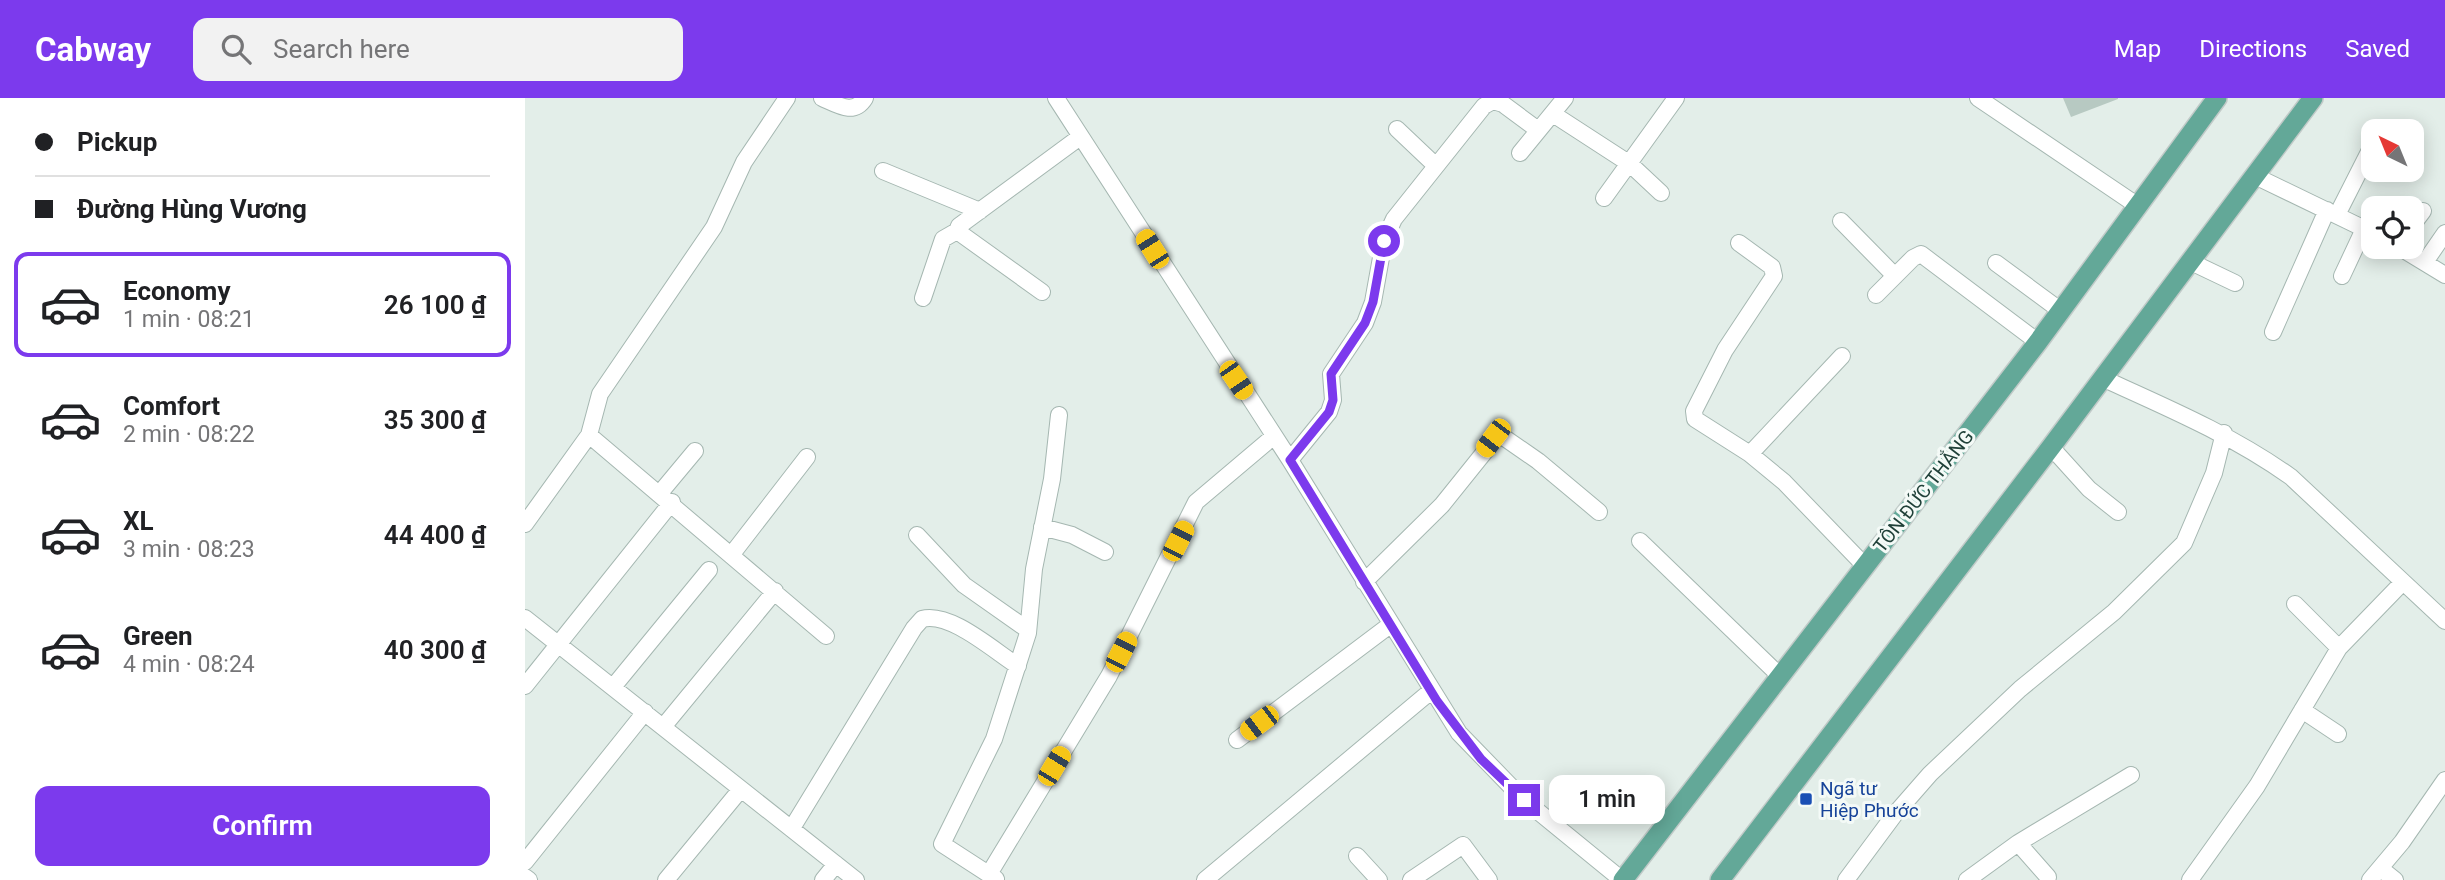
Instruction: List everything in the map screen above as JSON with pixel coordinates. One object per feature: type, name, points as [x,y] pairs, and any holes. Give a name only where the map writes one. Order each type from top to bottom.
[{"type":"main road","name":"TÔN ĐỨC THẮNG","points":[[1622,880],[2038,342],[2217,98]]},
{"type":"main road","points":[[1720,880],[2052,447],[2313,98]]},
{"type":"street","points":[[525,524],[589,435],[600,394],[714,227],[744,162],[787,98]]},
{"type":"street","points":[[823,98],[851,108],[860,106],[865,98]]},
{"type":"street","points":[[1056,98],[1290,460],[1431,691],[1481,759],[1524,800],[1622,880]]},
{"type":"street","points":[[1520,153],[1565,98]]},
{"type":"street","points":[[1604,198],[1676,98]]},
{"type":"street","points":[[1978,98],[2139,206]]},
{"type":"street","points":[[1290,460],[1329,412],[1333,400],[1331,374],[1365,323],[1373,302],[1384,241],[1394,219],[1484,106],[1493,101],[1503,104],[1538,130]]},
{"type":"street","points":[[1553,114],[1630,164],[1661,193]]},
{"type":"street","points":[[1397,129],[1435,165]]},
{"type":"street","points":[[923,299],[943,239],[1080,137]]},
{"type":"street","points":[[2273,332],[2332,213],[2361,164]]},
{"type":"street","points":[[883,171],[981,211]]},
{"type":"street","points":[[2255,176],[2361,227]]},
{"type":"street","points":[[1840,221],[1895,276]]},
{"type":"street","points":[[957,231],[1042,292]]},
{"type":"street","points":[[2424,262],[2445,233]]},
{"type":"street","points":[[1739,243],[1772,267],[1774,276],[1735,333],[1694,411],[1695,419],[1701,426],[1750,454],[1797,494],[1865,566]]},
{"type":"street","points":[[2343,276],[2361,245]]},
{"type":"street","points":[[1876,295],[1921,254],[2038,342]]},
{"type":"street","points":[[2419,259],[2445,275]]},
{"type":"street","points":[[2191,262],[2235,283]]},
{"type":"street","points":[[1996,263],[2061,311]]},
{"type":"street","points":[[1750,454],[1842,356]]},
{"type":"street","points":[[2102,378],[2224,433],[2291,477],[2445,621]]},
{"type":"street","points":[[1059,415],[1052,479],[1031,586],[1028,630],[994,739],[941,844],[993,877],[1109,676],[1196,502],[1274,436]]},
{"type":"street","points":[[1364,582],[1442,505],[1499,433],[1538,461],[1599,512]]},
{"type":"street","points":[[1846,880],[1895,814],[1930,774],[2020,689],[2114,612],[2184,543],[2214,473],[2224,433]]},
{"type":"street","points":[[589,435],[666,497],[827,636]]},
{"type":"street","points":[[2052,447],[2089,489],[2118,512]]},
{"type":"street","points":[[525,687],[666,497],[695,451]]},
{"type":"street","points":[[732,554],[807,457]]},
{"type":"street","points":[[1042,527],[1072,535],[1105,552]]},
{"type":"street","points":[[917,535],[964,585],[1028,630]]},
{"type":"street","points":[[1640,541],[1780,676]]},
{"type":"street","points":[[613,687],[709,570]]},
{"type":"street","points":[[2190,880],[2257,786],[2339,649],[2402,583]]},
{"type":"street","points":[[663,727],[775,591]]},
{"type":"street","points":[[2295,604],[2339,649]]},
{"type":"street","points":[[525,618],[856,880]]},
{"type":"street","points":[[792,828],[914,628],[922,620],[942,619],[957,626],[1018,666]]},
{"type":"street","points":[[1237,740],[1390,625]]},
{"type":"street","points":[[1210,879],[1431,691]]},
{"type":"street","points":[[2302,710],[2337,734]]},
{"type":"street","points":[[525,862],[645,712]]},
{"type":"street","points":[[1967,880],[2018,843],[2131,775]]},
{"type":"street","points":[[2395,880],[2375,874],[2445,780]]},
{"type":"street","points":[[666,880],[741,789]]},
{"type":"street","points":[[2018,843],[2048,877]]},
{"type":"street","points":[[1411,880],[1463,845],[1489,880]]},
{"type":"street","points":[[1357,856],[1379,880]]},
{"type":"street","points":[[823,880],[836,864]]},
{"type":"building","points":[[2063,98],[2118,98],[2118,99],[2071,117]]},
{"type":"place","name":"Ngã tư Hiệp Phước","points":[[1806,799]]},
{"type":"route","points":[[1384,241],[1373,302],[1365,323],[1331,374],[1333,400],[1329,412],[1290,460],[1459,733],[1481,759],[1524,800]]}]
